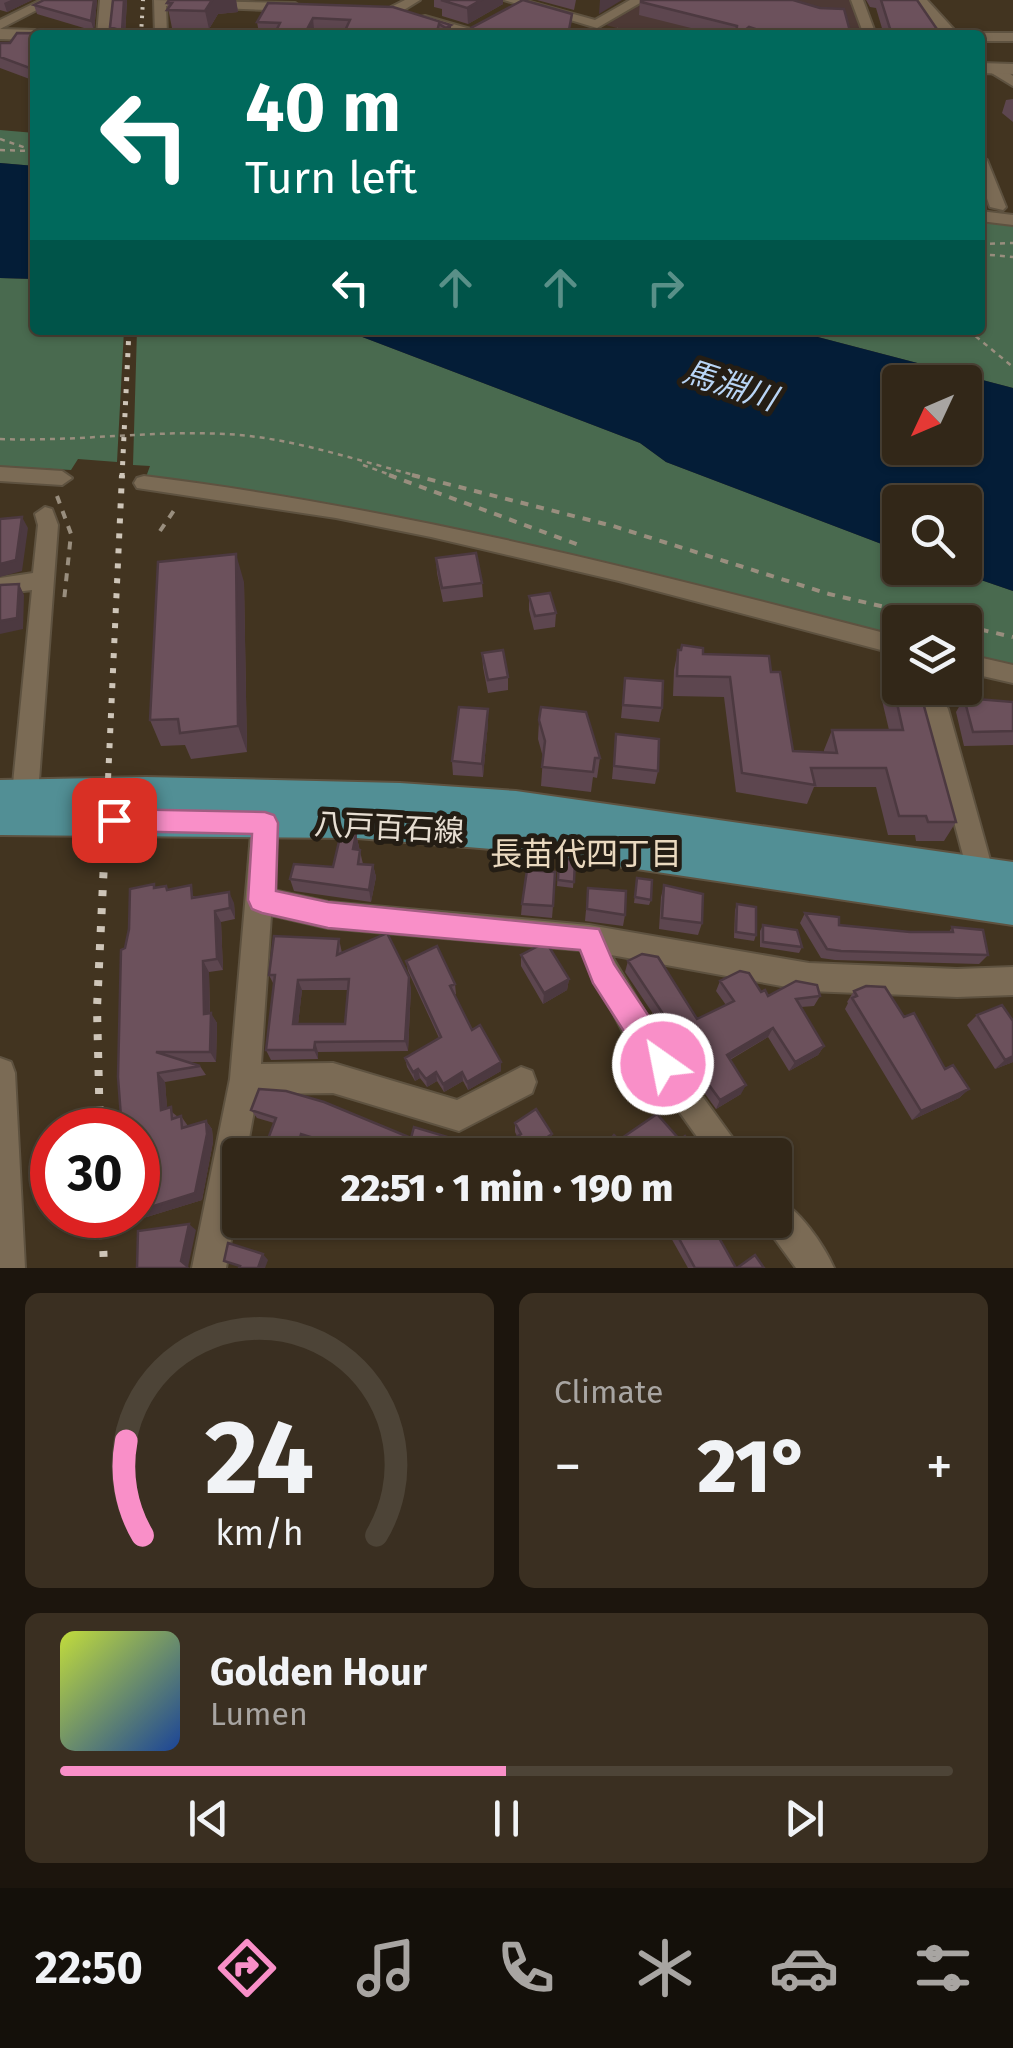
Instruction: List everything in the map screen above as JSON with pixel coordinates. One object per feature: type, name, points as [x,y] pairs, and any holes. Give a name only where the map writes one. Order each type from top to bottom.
[{"type":"main road","name":"八戸百石線","points":[[13,794],[302,796],[516,806],[997,876]]},
{"type":"main road","name":"八戸百石線","points":[[0,820],[357,823],[516,836],[1013,908]]},
{"type":"street","points":[[26,0],[46,2]]},
{"type":"street","points":[[103,30],[106,0]]},
{"type":"street","points":[[512,5],[597,24],[638,0]]},
{"type":"street","points":[[857,0],[868,30]]},
{"type":"street","points":[[918,0],[946,30]]},
{"type":"street","points":[[161,30],[160,1],[306,7]]},
{"type":"street","points":[[0,25],[46,2]]},
{"type":"street","points":[[377,10],[404,3],[460,30]]},
{"type":"street","points":[[475,30],[487,23]]},
{"type":"street","points":[[0,34],[30,35]]},
{"type":"street","points":[[985,36],[1013,38]]},
{"type":"street","points":[[992,66],[1013,82]]},
{"type":"street","points":[[985,170],[1005,208]]},
{"type":"street","points":[[985,217],[1013,220]]},
{"type":"street","points":[[0,474],[62,478]]},
{"type":"street","points":[[144,483],[235,492],[455,532],[703,592],[882,641]]},
{"type":"street","points":[[13,794],[42,580],[48,524],[45,514]]},
{"type":"street","points":[[0,586],[42,580]]},
{"type":"street","points":[[982,667],[1013,674]]},
{"type":"street","points":[[936,709],[997,876]]},
{"type":"street","points":[[208,1268],[245,1079],[262,900],[265,823]]},
{"type":"street","points":[[262,900],[328,915],[590,938],[809,977],[956,984],[1013,981]]},
{"type":"street","points":[[590,938],[604,973],[683,1095],[717,1138]]},
{"type":"street","points":[[0,1073],[8,1268]]},
{"type":"street","points":[[245,1079],[332,1078],[458,1116],[521,1082]]},
{"type":"street","points":[[792,1236],[817,1268]]},
{"type":"path","points":[[0,139],[30,150]]},
{"type":"path","points":[[0,150],[30,151]]},
{"type":"path","points":[[985,244],[1013,244]]},
{"type":"path","points":[[985,254],[1013,257]]},
{"type":"path","points":[[974,335],[1013,368]]},
{"type":"path","points":[[0,439],[78,441],[172,432],[241,433],[613,526],[829,594],[882,606]]},
{"type":"path","points":[[345,458],[594,550]]},
{"type":"path","points":[[160,531],[190,488]]},
{"type":"path","points":[[982,630],[1013,637]]},
{"type":"shaded area","points":[[644,0],[853,0],[863,30],[624,30],[606,25]]},
{"type":"green space","points":[[0,130],[30,133],[30,166],[0,163]]},
{"type":"green space","points":[[985,220],[1013,224],[1013,388],[982,380],[982,365],[925,365],[810,335],[985,335]]},
{"type":"green space","points":[[0,278],[30,279],[30,335],[124,335],[117,462],[78,459],[71,470],[0,466]]},
{"type":"green space","points":[[137,335],[357,335],[640,443],[666,462],[882,544],[882,585],[982,585],[982,580],[1013,591],[1013,666],[982,659],[982,605],[882,605],[882,634],[526,544],[337,505],[146,477],[150,466],[133,465]]},
{"type":"water","points":[[0,163],[30,166],[30,279],[0,278]]},
{"type":"water","name":"馬淵川","points":[[357,335],[810,335],[925,365],[882,365],[882,465],[982,465],[982,380],[1013,388],[1013,591],[982,580],[982,485],[882,485],[882,544],[666,462],[640,443]]},
{"type":"building","points":[[44,0],[94,0],[91,21],[34,5]]},
{"type":"building","points":[[113,0],[124,0],[122,30],[110,27]]},
{"type":"building","points":[[212,0],[205,11],[167,10],[172,3],[167,3]]},
{"type":"building","points":[[441,0],[481,0],[467,8]]},
{"type":"building","points":[[523,0],[572,14],[569,30],[471,28]]},
{"type":"building","points":[[793,0],[820,8],[844,9],[850,30],[737,30],[737,26],[641,2]]},
{"type":"building","points":[[881,0],[917,0],[938,30],[890,30]]},
{"type":"building","points":[[268,3],[393,7],[451,25],[446,28],[439,24],[437,30],[345,30],[350,20],[313,18],[307,30],[276,30],[280,23],[257,22]]},
{"type":"building","points":[[17,33],[30,33],[30,68],[0,57],[0,43],[10,43]]},
{"type":"building","points":[[22,517],[16,560],[0,564],[0,519]]},
{"type":"building","points":[[476,553],[482,583],[442,588],[436,558]]},
{"type":"building","points":[[236,554],[238,726],[180,733],[178,719],[150,720],[158,562]]},
{"type":"building","points":[[19,584],[17,618],[0,621],[0,585]]},
{"type":"building","points":[[550,593],[556,613],[535,616],[529,596]]},
{"type":"building","points":[[682,645],[703,648],[703,654],[769,656],[771,672],[780,672],[793,751],[837,753],[832,730],[903,730],[897,705],[924,705],[956,822],[899,816],[886,768],[811,768],[815,785],[742,773],[730,677],[677,676]]},
{"type":"building","points":[[503,650],[508,677],[488,680],[482,653]]},
{"type":"building","points":[[625,678],[663,681],[662,708],[623,705]]},
{"type":"building","points":[[982,699],[1013,702],[1013,731],[973,732],[966,705],[982,705]]},
{"type":"building","points":[[459,707],[488,709],[482,764],[452,761]]},
{"type":"building","points":[[541,707],[586,712],[600,758],[595,758],[593,772],[542,767],[545,741],[539,720]]},
{"type":"building","points":[[616,734],[659,739],[658,771],[614,766]]},
{"type":"building","points":[[341,833],[356,834],[353,849],[360,850],[358,864],[373,865],[369,890],[290,879],[294,864],[333,867]]},
{"type":"building","points":[[559,858],[575,860],[574,882],[558,880]]},
{"type":"building","points":[[527,870],[555,872],[553,906],[522,904]]},
{"type":"building","points":[[637,878],[652,880],[651,900],[635,897]]},
{"type":"building","points":[[154,884],[154,888],[166,886],[167,890],[191,885],[192,898],[229,892],[230,908],[215,911],[217,959],[203,961],[204,1014],[211,1013],[210,1052],[156,1052],[200,1066],[158,1073],[161,1110],[171,1107],[172,1119],[181,1116],[182,1128],[206,1121],[207,1134],[195,1193],[160,1204],[160,1108],[120,1108],[121,950],[125,948],[129,929],[130,889]]},
{"type":"building","points":[[664,885],[703,894],[702,923],[662,918]]},
{"type":"building","points":[[588,888],[626,891],[625,915],[587,909]]},
{"type":"building","points":[[737,904],[756,907],[756,935],[736,932]]},
{"type":"building","points":[[805,913],[839,917],[839,925],[910,932],[953,932],[952,927],[983,930],[988,955],[827,949]]},
{"type":"building","points":[[763,925],[797,930],[802,947],[763,942]]},
{"type":"building","points":[[387,933],[409,977],[405,1041],[315,1042],[314,1050],[266,1050],[275,975],[269,975],[274,936],[339,939],[337,955]],"holes":[[[349,979],[345,1024],[293,1024],[298,980]]]},
{"type":"building","points":[[546,942],[569,979],[544,993],[521,955]]},
{"type":"building","points":[[437,946],[455,984],[450,986],[472,1030],[480,1025],[501,1062],[467,1082],[462,1072],[443,1084],[436,1072],[426,1079],[418,1069],[413,1072],[405,1058],[441,1037],[406,961]]},
{"type":"building","points":[[642,954],[658,957],[697,1019],[734,1001],[720,981],[740,971],[749,973],[768,996],[796,981],[817,985],[820,996],[796,999],[824,1046],[795,1062],[773,1028],[727,1055],[746,1085],[720,1100],[674,1037],[677,1035],[628,961]]},
{"type":"building","points":[[866,986],[885,987],[904,1017],[914,1013],[945,1069],[953,1065],[969,1089],[921,1111],[852,998],[857,996],[854,991]]},
{"type":"building","points":[[1002,1005],[1013,1021],[1013,1056],[1005,1060],[977,1015]]},
{"type":"building","points":[[259,1089],[286,1091],[324,1102],[411,1138],[314,1138],[301,1134],[300,1138],[268,1138],[276,1118],[251,1110]]},
{"type":"building","points":[[536,1109],[552,1134],[546,1138],[515,1138],[521,1134],[515,1123]]},
{"type":"building","points":[[657,1114],[678,1138],[622,1138]]},
{"type":"building","points":[[414,1127],[451,1138],[411,1138]]},
{"type":"building","points":[[189,1224],[181,1261],[186,1268],[137,1268],[138,1238],[160,1238],[160,1228]]},
{"type":"building","points":[[679,1238],[719,1238],[736,1268],[695,1268]]},
{"type":"building","points":[[228,1243],[263,1254],[258,1268],[239,1268],[224,1261]]},
{"type":"building","points":[[755,1255],[764,1268],[737,1268]]},
{"type":"railway","points":[[141,30],[143,0]]},
{"type":"railway","points":[[122,477],[129,335]]},
{"type":"railway","points":[[106,823],[122,475]]},
{"type":"railway","points":[[99,1108],[97,1008],[106,821]]},
{"type":"railway","points":[[103,1238],[104,1268]]},
{"type":"district","name":"長苗代四丁目","points":[[586,854]]},
{"type":"route","points":[[114,820],[265,823],[262,900],[328,915],[590,938],[604,973],[663,1064]]}]
